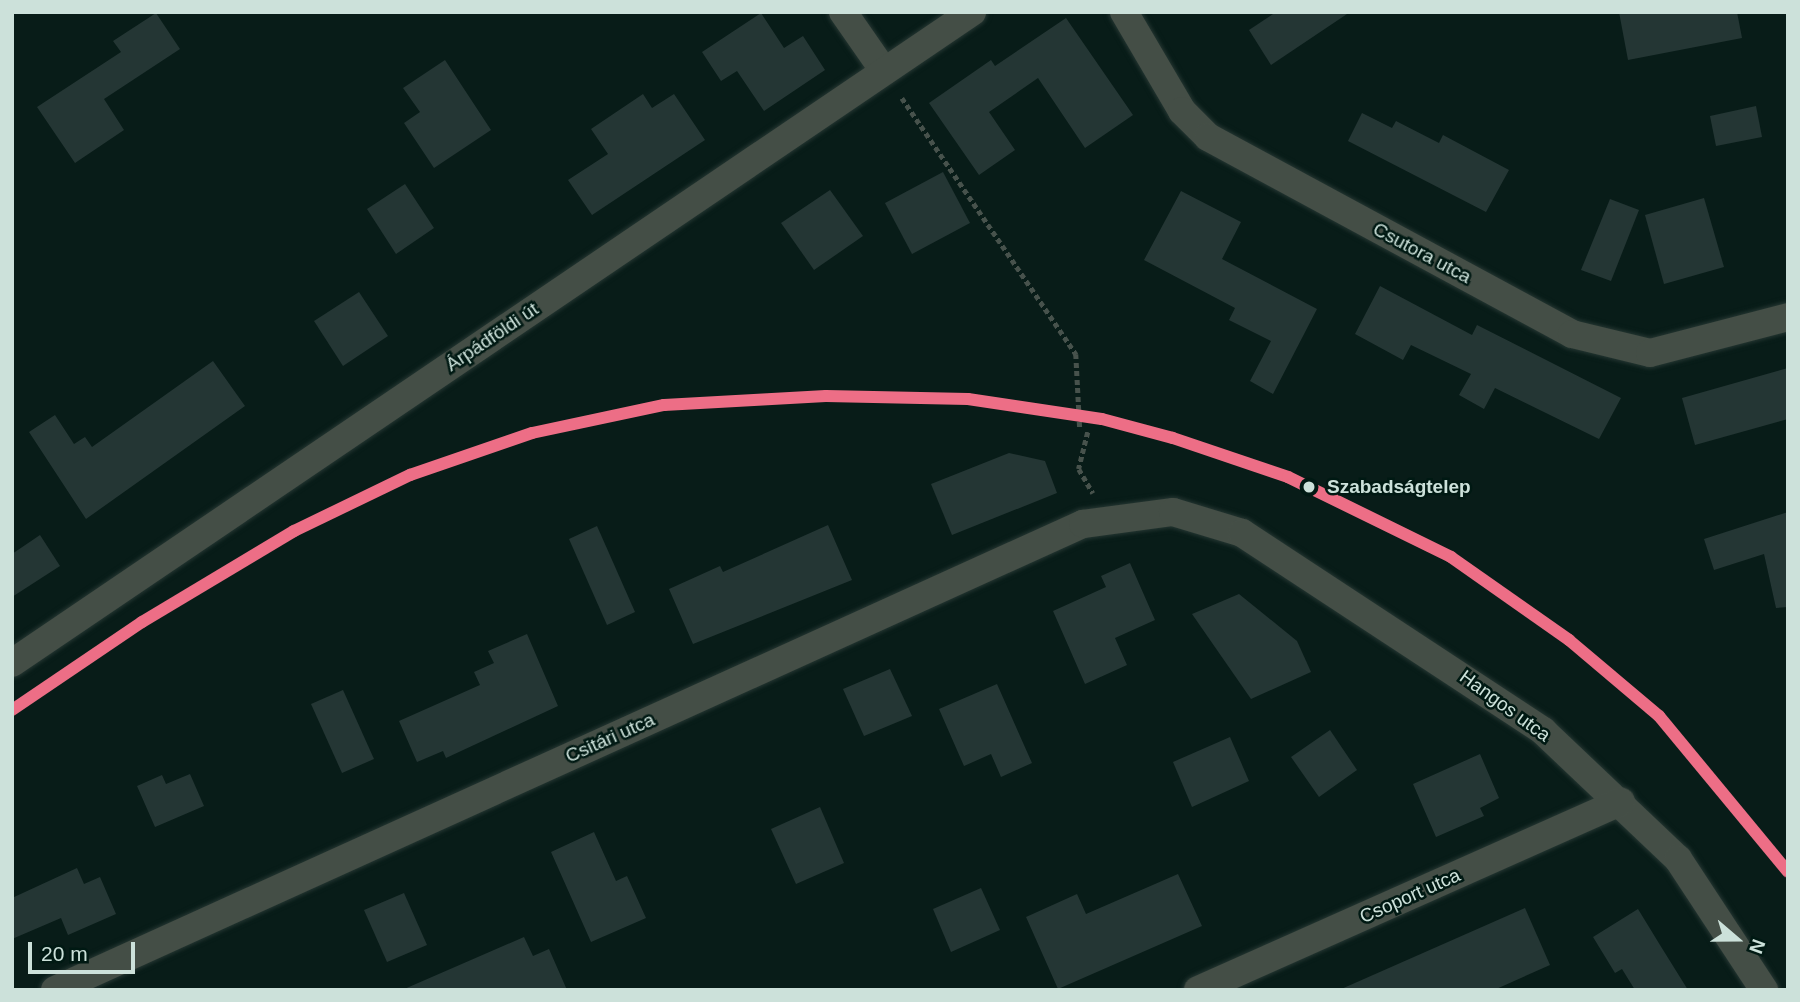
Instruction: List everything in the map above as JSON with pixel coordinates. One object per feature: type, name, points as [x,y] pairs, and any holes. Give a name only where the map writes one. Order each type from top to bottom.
[{"type":"street","points":[[843,12],[884,71]]},
{"type":"street","name":"Árpádföldi út","points":[[12,663],[972,12]]},
{"type":"street","name":"Csutora utca","points":[[1124,12],[1182,111],[1208,137],[1573,334],[1650,353],[1788,317]]},
{"type":"street","name":"Hangos utca","points":[[1173,512],[1242,534],[1461,674],[1543,731],[1621,802],[1678,859],[1764,990]]},
{"type":"street","name":"Csitári utca","points":[[55,990],[1083,524],[1173,512]]},
{"type":"street","name":"Csoport utca","points":[[1198,990],[1621,802]]},
{"type":"path","points":[[884,71],[1076,354],[1080,430]]},
{"type":"path","points":[[1079,469],[1088,432]]},
{"type":"building","points":[[1276,12],[1350,12],[1271,65],[1249,30]]},
{"type":"building","points":[[1619,12],[1737,12],[1742,38],[1628,60]]},
{"type":"building","points":[[156,13],[180,49],[104,99],[124,130],[75,163],[37,107],[121,52],[113,41]]},
{"type":"building","points":[[761,13],[784,48],[803,36],[825,70],[764,111],[737,71],[721,81],[702,52]]},
{"type":"building","points":[[1066,18],[1133,115],[1085,148],[1038,78],[989,112],[1015,150],[979,175],[929,103],[991,60],[995,66]]},
{"type":"building","points":[[445,60],[491,130],[434,168],[404,123],[420,112],[403,88]]},
{"type":"building","points":[[643,94],[652,108],[674,94],[705,140],[592,215],[568,180],[608,154],[591,129]]},
{"type":"building","points":[[1756,106],[1762,137],[1716,146],[1710,116]]},
{"type":"building","points":[[1362,113],[1392,128],[1396,121],[1439,143],[1443,135],[1509,170],[1486,212],[1348,141]]},
{"type":"building","points":[[943,172],[970,223],[912,254],[885,203]]},
{"type":"building","points":[[405,184],[434,228],[396,254],[367,209]]},
{"type":"building","points":[[830,190],[863,236],[814,270],[781,223]]},
{"type":"building","points":[[1181,191],[1241,222],[1222,259],[1317,309],[1273,394],[1250,381],[1271,341],[1229,320],[1235,308],[1144,260]]},
{"type":"building","points":[[1704,198],[1724,267],[1664,284],[1645,215]]},
{"type":"building","points":[[1610,199],[1639,210],[1611,281],[1581,270]]},
{"type":"building","points":[[1380,286],[1472,335],[1477,325],[1621,398],[1599,439],[1495,388],[1484,409],[1459,395],[1471,374],[1411,345],[1403,360],[1355,334]]},
{"type":"building","points":[[359,292],[388,336],[343,366],[314,321]]},
{"type":"building","points":[[213,361],[245,406],[86,519],[29,432],[55,415],[74,444],[85,437],[92,447]]},
{"type":"building","points":[[1788,368],[1788,419],[1695,445],[1682,398]]},
{"type":"building","points":[[1009,453],[1045,461],[1057,493],[952,535],[931,484]]},
{"type":"building","points":[[1788,512],[1788,607],[1776,608],[1764,554],[1714,570],[1704,539]]},
{"type":"building","points":[[828,525],[852,580],[693,644],[669,589],[720,566],[723,572]]},
{"type":"building","points":[[597,526],[635,612],[607,625],[569,539]]},
{"type":"building","points":[[40,535],[60,566],[12,597],[12,554]]},
{"type":"building","points":[[1130,563],[1155,620],[1115,638],[1127,665],[1085,684],[1053,611],[1106,587],[1101,576]]},
{"type":"building","points":[[1239,594],[1297,641],[1311,672],[1251,699],[1192,614]]},
{"type":"building","points":[[527,634],[558,706],[446,758],[443,751],[417,762],[399,721],[480,685],[474,672],[494,663],[488,651]]},
{"type":"building","points":[[890,669],[912,716],[864,736],[843,689]]},
{"type":"building","points":[[997,684],[1032,763],[1001,777],[991,754],[964,766],[939,709]]},
{"type":"building","points":[[343,690],[374,759],[342,773],[311,704]]},
{"type":"building","points":[[1330,730],[1357,770],[1319,797],[1291,757]]},
{"type":"building","points":[[1230,737],[1249,781],[1192,807],[1173,762]]},
{"type":"building","points":[[1480,754],[1499,798],[1480,808],[1484,816],[1436,837],[1413,784]]},
{"type":"building","points":[[190,774],[204,806],[155,827],[137,786],[162,775],[166,784]]},
{"type":"building","points":[[820,807],[844,863],[796,884],[771,829]]},
{"type":"building","points":[[594,832],[616,881],[627,876],[646,918],[591,942],[551,852]]},
{"type":"building","points":[[77,868],[84,884],[100,877],[116,914],[68,935],[61,918],[12,939],[12,898]]},
{"type":"building","points":[[1178,874],[1202,926],[1058,989],[1026,917],[1077,894],[1086,914]]},
{"type":"building","points":[[981,888],[1000,930],[951,952],[933,909]]},
{"type":"building","points":[[404,893],[427,945],[387,962],[364,910]]},
{"type":"building","points":[[1525,908],[1550,965],[1494,990],[1339,990]]},
{"type":"building","points":[[1638,909],[1688,990],[1635,990],[1622,969],[1615,973],[1593,937]]},
{"type":"building","points":[[524,937],[533,956],[549,949],[567,990],[402,990]]},
{"type":"transit line","points":[[12,710],[142,622],[294,531],[410,475],[532,433],[664,405],[826,396],[968,399],[1102,419],[1173,438],[1288,477],[1451,557],[1569,640],[1659,716],[1788,872]]},
{"type":"place","name":"Szabadságtelep","points":[[1309,487]]}]
